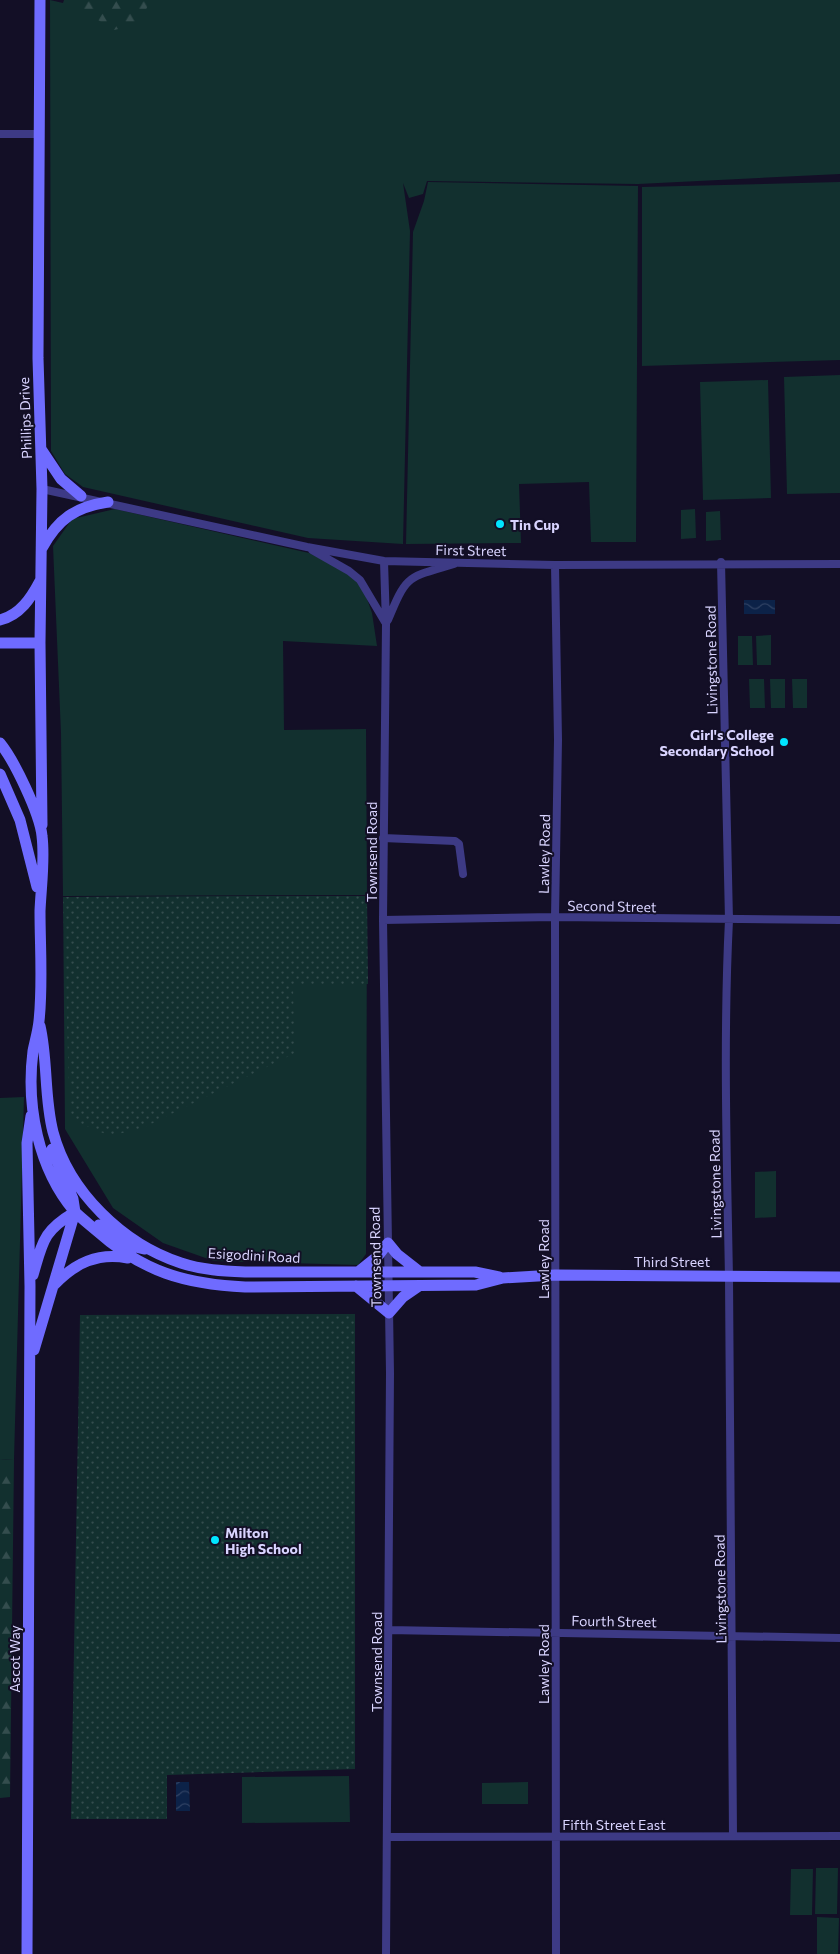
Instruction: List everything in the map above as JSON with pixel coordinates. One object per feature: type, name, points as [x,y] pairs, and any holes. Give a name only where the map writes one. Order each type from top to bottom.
[{"type":"main road","name":"Phillips Drive","points":[[40,0],[38,134],[40,447],[42,489],[40,643],[42,835]]},
{"type":"main road","points":[[40,447],[61,479],[81,496]]},
{"type":"main road","points":[[42,550],[52,531],[65,518],[85,507],[108,502]]},
{"type":"main road","points":[[0,620],[24,606],[41,579]]},
{"type":"main road","points":[[0,643],[40,643]]},
{"type":"main road","name":"Esigodini Road","points":[[0,743],[16,767],[42,835],[39,1021],[33,1052],[32,1107],[43,1158],[62,1194],[75,1212],[112,1244],[159,1272],[208,1285],[388,1286]]},
{"type":"main road","name":"Esigodini Road","points":[[0,774],[20,820],[41,906]]},
{"type":"main road","name":"Esigodini Road","points":[[39,1021],[46,1052],[48,1106],[53,1133],[68,1169],[86,1196],[121,1230],[149,1249],[182,1263],[211,1270],[245,1272],[388,1272]]},
{"type":"main road","name":"Ascot Way","points":[[27,1954],[30,1286],[27,1143],[32,1107]]},
{"type":"main road","points":[[30,1363],[75,1212],[73,1199],[54,1159],[53,1133]]},
{"type":"main road","points":[[75,1212],[86,1216],[130,1246],[149,1249]]},
{"type":"main road","points":[[30,1286],[43,1243],[49,1231],[56,1223],[75,1212]]},
{"type":"main road","points":[[358,1272],[378,1256],[388,1243],[397,1254],[420,1272]]},
{"type":"main road","points":[[52,1288],[72,1269],[94,1258],[113,1255],[137,1260]]},
{"type":"main road","name":"Third Street","points":[[388,1272],[475,1272],[504,1278]]},
{"type":"main road","name":"Third Street","points":[[388,1286],[476,1285],[504,1278],[555,1275],[840,1277]]},
{"type":"main road","points":[[356,1286],[389,1313],[403,1297],[419,1286]]},
{"type":"street","points":[[0,134],[38,134]]},
{"type":"street","name":"First Street","points":[[42,489],[81,496],[307,547],[384,560],[554,565],[721,562],[840,564]]},
{"type":"street","points":[[307,547],[349,571],[360,580],[386,624]]},
{"type":"street","name":"Townsend Road","points":[[384,560],[386,624],[383,920],[389,1313],[386,1954]]},
{"type":"street","points":[[386,624],[398,595],[407,580],[416,575],[460,562]]},
{"type":"street","name":"Livingstone Road","points":[[721,562],[729,920],[726,1043],[733,1636],[733,1836]]},
{"type":"street","name":"Lawley Road","points":[[554,565],[558,713],[555,918],[556,1954]]},
{"type":"street","points":[[383,838],[455,841],[459,844],[463,874]]},
{"type":"street","name":"Second Street","points":[[383,920],[555,918],[840,920]]},
{"type":"street","name":"Fourth Street","points":[[388,1630],[840,1638]]},
{"type":"street","name":"Fifth Street East","points":[[387,1836],[840,1836]]},
{"type":"green space","points":[[50,0],[63,3],[64,0],[840,0],[840,174],[638,184],[427,181],[423,194],[409,198],[403,183],[410,231],[403,544],[308,538],[83,487],[65,474],[51,451]]},
{"type":"green space","points":[[66,0],[150,0],[140,24],[114,30]]},
{"type":"green space","points":[[428,182],[638,186],[636,542],[591,542],[589,482],[519,484],[521,543],[406,544],[413,232],[424,201]]},
{"type":"green space","points":[[840,182],[840,360],[642,366],[642,187]]},
{"type":"green space","points":[[840,375],[840,493],[787,494],[784,377]]},
{"type":"green space","points":[[768,380],[771,498],[703,500],[700,382]]},
{"type":"green space","points":[[115,509],[309,553],[340,568],[358,581],[372,613],[377,646],[283,641],[284,730],[366,729],[367,895],[63,896],[61,733],[53,546],[72,519]]},
{"type":"green space","points":[[695,509],[696,538],[681,539],[681,510]]},
{"type":"green space","points":[[720,511],[721,540],[706,541],[706,512]]},
{"type":"green space","points":[[771,635],[771,665],[757,665],[756,636]]},
{"type":"green space","points":[[738,636],[752,636],[753,665],[738,665]]},
{"type":"green space","points":[[749,679],[764,679],[765,708],[750,708]]},
{"type":"green space","points":[[770,679],[785,679],[785,708],[771,708]]},
{"type":"green space","points":[[792,679],[807,679],[807,708],[793,708]]},
{"type":"green space","points":[[367,896],[366,1254],[358,1265],[214,1261],[163,1243],[113,1208],[65,1129],[63,897]]},
{"type":"green space","points":[[367,896],[368,984],[293,985],[295,1053],[143,1128],[110,1136],[70,1119],[63,897]]},
{"type":"green space","points":[[24,1097],[14,1459],[0,1460],[0,1098]]},
{"type":"green space","points":[[776,1171],[776,1217],[755,1218],[755,1172]]},
{"type":"green space","name":"Milton High School","points":[[355,1314],[355,1769],[167,1775],[167,1819],[71,1819],[80,1315]]},
{"type":"green space","points":[[14,1459],[10,1797],[0,1798],[0,1460]]},
{"type":"green space","points":[[349,1776],[350,1822],[242,1823],[242,1777]]},
{"type":"green space","points":[[528,1782],[528,1804],[482,1804],[482,1783]]},
{"type":"green space","points":[[816,1868],[838,1868],[837,1914],[815,1914]]},
{"type":"green space","points":[[791,1869],[813,1869],[812,1915],[790,1915]]},
{"type":"green space","points":[[817,1917],[839,1918],[838,1954],[817,1954]]},
{"type":"water","points":[[744,600],[775,600],[775,614],[744,614]]},
{"type":"water","points":[[176,1782],[189,1782],[190,1811],[176,1811]]},
{"type":"place","name":"Tin Cup","points":[[500,524]]},
{"type":"place","name":"Girl's College Secondary School","points":[[784,742]]},
{"type":"place","name":"Milton High School","points":[[215,1540]]}]
